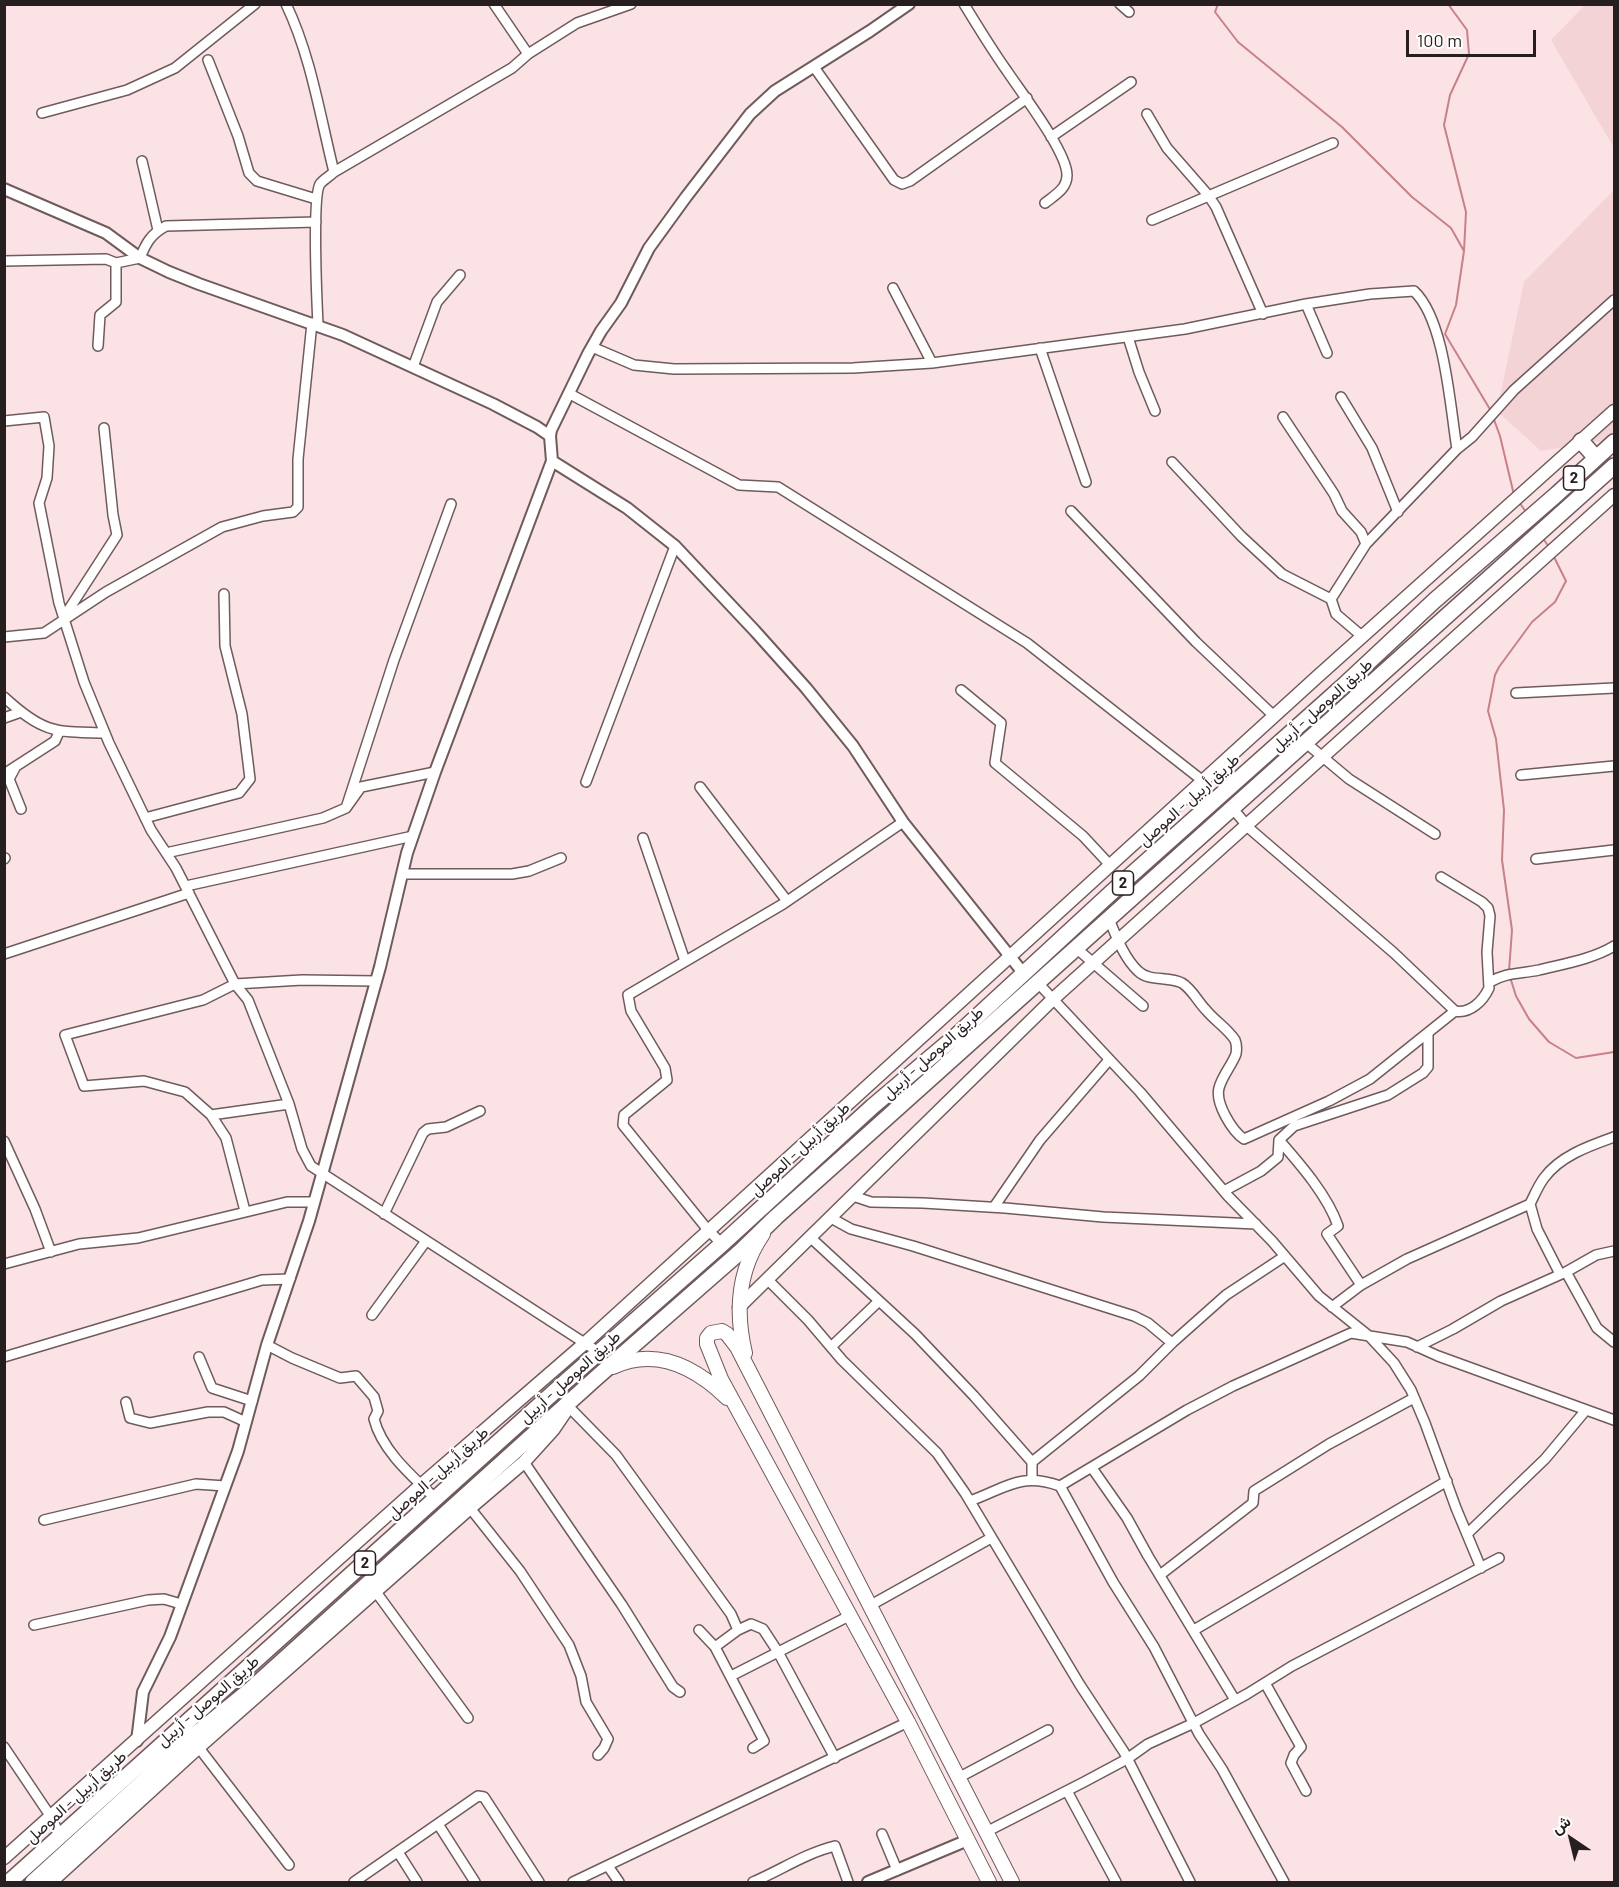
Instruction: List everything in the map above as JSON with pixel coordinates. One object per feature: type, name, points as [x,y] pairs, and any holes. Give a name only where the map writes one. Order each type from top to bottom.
[{"type":"highway","points":[[1581,441],[1596,458]]},
{"type":"highway","name":"طريق أربيل - الموصل","points":[[9,1882],[873,1106],[957,1035],[1434,601],[1530,519],[1614,442]]},
{"type":"highway","name":"طريق الموصل - أربيل","points":[[33,1882],[195,1743],[250,1690],[579,1393],[741,1251],[1540,534],[1612,474]]},
{"type":"highway","points":[[236,1678],[250,1690]]},
{"type":"main road","points":[[4,1858],[421,1485],[584,1344],[1274,716],[1614,411]]},
{"type":"main road","points":[[739,1306],[1053,999],[1614,495]]},
{"type":"main road","points":[[751,1372],[742,1343],[739,1306],[742,1282],[749,1259],[759,1239],[776,1218]]},
{"type":"main road","points":[[989,1882],[851,1615],[737,1409],[708,1350],[707,1338],[711,1333],[722,1331],[728,1334],[751,1372],[1012,1882]]},
{"type":"main road","points":[[596,1378],[627,1360],[663,1359],[707,1381],[737,1409]]},
{"type":"main road","points":[[51,1882],[195,1743],[376,1592],[524,1462],[553,1430],[579,1393]]},
{"type":"street","points":[[42,113],[127,90],[175,68],[255,4]]},
{"type":"street","points":[[286,4],[309,71],[334,172]]},
{"type":"street","points":[[494,4],[528,54]]},
{"type":"street","points":[[137,1741],[143,1692],[170,1637],[238,1451],[267,1345],[314,1202],[376,981],[413,836],[552,461],[550,436],[592,347],[621,303],[649,248],[750,114],[776,91],[909,4]]},
{"type":"street","points":[[964,4],[1006,71],[1027,98],[1065,164],[1068,176],[1065,187],[1045,203]]},
{"type":"street","points":[[1120,4],[1128,12]]},
{"type":"street","points":[[4,637],[44,633],[106,592],[222,527],[263,516],[293,512],[298,507],[298,459],[315,324],[316,199],[319,185],[334,172],[502,74],[528,54],[578,23],[630,5]]},
{"type":"street","points":[[208,60],[238,136],[249,173],[257,181],[316,199]]},
{"type":"street","points":[[814,67],[894,180],[902,184],[910,182],[1027,98]]},
{"type":"street","points":[[1051,137],[1131,82]]},
{"type":"street","points":[[1147,114],[1167,148],[1216,207],[1263,314]]},
{"type":"street","points":[[1152,220],[1333,143]]},
{"type":"street","points":[[142,161],[158,230]]},
{"type":"street","points":[[4,189],[106,233],[140,258],[199,284],[343,335],[493,404],[550,436]]},
{"type":"street","points":[[140,258],[146,241],[166,226],[316,222]]},
{"type":"street","points":[[4,261],[106,259],[116,262],[140,258]]},
{"type":"street","points":[[98,346],[100,315],[116,302],[116,262]]},
{"type":"street","points":[[413,367],[437,302],[460,275]]},
{"type":"street","points":[[892,288],[932,363]]},
{"type":"street","points":[[592,347],[634,365],[674,369],[853,368],[932,363],[1185,329],[1306,304],[1370,294],[1414,291],[1423,300],[1435,326],[1457,449]]},
{"type":"street","points":[[1331,598],[1366,544],[1457,449],[1472,437],[1514,390],[1614,300]]},
{"type":"street","points":[[1306,304],[1327,353]]},
{"type":"street","points":[[1128,337],[1155,411]]},
{"type":"street","points":[[1040,348],[1086,482]]},
{"type":"street","points":[[570,394],[739,485],[778,487],[1027,643],[1203,781]]},
{"type":"street","points":[[1341,397],[1372,448],[1398,512]]},
{"type":"street","points":[[4,421],[44,417],[49,446],[47,478],[39,503],[64,619],[84,682],[105,733],[151,830],[187,889],[235,984],[248,1000],[289,1104],[302,1149],[311,1166],[600,1353]]},
{"type":"street","points":[[1283,417],[1334,494],[1342,511],[1361,532],[1366,544]]},
{"type":"street","points":[[64,619],[117,535],[112,515],[104,428]]},
{"type":"street","points":[[552,461],[627,508],[675,546],[806,688],[853,746],[903,822],[1024,974]]},
{"type":"street","points":[[1172,462],[1241,536],[1282,574],[1331,598],[1336,614],[1363,637]]},
{"type":"street","points":[[346,808],[394,660],[452,504]]},
{"type":"street","points":[[1071,511],[1196,642],[1274,716]]},
{"type":"street","points":[[586,782],[675,546]]},
{"type":"street","points":[[146,818],[239,793],[250,779],[242,714],[225,646],[224,594]]},
{"type":"street","points":[[1516,693],[1614,688]]},
{"type":"street","points":[[961,690],[1001,723],[995,763],[1083,836],[1110,865]]},
{"type":"street","points":[[4,697],[41,726],[59,732],[105,733]]},
{"type":"street","points":[[4,718],[21,712]]},
{"type":"street","points":[[4,774],[55,741],[59,732]]},
{"type":"street","points":[[1306,743],[1349,779],[1435,834]]},
{"type":"street","points":[[1521,775],[1614,766]]},
{"type":"street","points":[[15,768],[9,779],[21,808]]},
{"type":"street","points":[[166,853],[323,818],[346,808],[361,787],[435,772]]},
{"type":"street","points":[[700,787],[787,901]]},
{"type":"street","points":[[1233,809],[1247,826],[1394,953],[1455,1011],[1460,1012],[1470,1009],[1487,994],[1490,982],[1487,952],[1490,916],[1488,908],[1482,902],[1441,877]]},
{"type":"street","points":[[722,1244],[708,1230],[623,1125],[624,1115],[667,1080],[665,1068],[631,1011],[628,995],[787,901],[903,822]]},
{"type":"street","points":[[4,954],[187,889],[413,836]]},
{"type":"street","points":[[643,838],[685,961]]},
{"type":"street","points":[[1536,859],[1614,850]]},
{"type":"street","points":[[402,874],[512,873],[529,871],[561,858]]},
{"type":"street","points":[[1109,919],[1118,941],[1136,970],[1142,974],[1180,982],[1236,1042],[1238,1048],[1219,1088],[1219,1095],[1228,1122],[1244,1138],[1329,1101],[1370,1079],[1455,1011]]},
{"type":"street","points":[[1076,948],[1143,1006]]},
{"type":"street","points":[[1490,982],[1505,974],[1537,970],[1614,950]]},
{"type":"street","points":[[245,1211],[226,1138],[212,1115],[185,1092],[144,1081],[84,1086],[65,1035],[203,1000],[235,984],[302,980],[376,981]]},
{"type":"street","points":[[1038,983],[1140,1092],[1318,1296],[1369,1336],[1394,1363],[1414,1398],[1481,1568]]},
{"type":"street","points":[[1224,1191],[1261,1172],[1278,1157],[1279,1140],[1294,1126],[1388,1095],[1423,1073],[1428,1067],[1428,1034]]},
{"type":"street","points":[[994,1207],[1040,1140],[1108,1060]]},
{"type":"street","points":[[212,1115],[289,1104]]},
{"type":"street","points":[[384,1214],[423,1133],[429,1129],[446,1127],[480,1111]]},
{"type":"street","points":[[1332,1307],[1361,1285],[1407,1259],[1530,1204],[1544,1178],[1562,1160],[1614,1137]]},
{"type":"street","points":[[1279,1140],[1334,1213],[1338,1226],[1327,1234],[1361,1285]]},
{"type":"street","points":[[4,1141],[35,1209],[51,1252]]},
{"type":"street","points":[[853,1196],[871,1202],[994,1207],[1103,1217],[1256,1224]]},
{"type":"street","points":[[4,1264],[79,1244],[138,1238],[287,1202],[314,1202]]},
{"type":"street","points":[[1530,1204],[1537,1229],[1563,1273],[1597,1328],[1614,1342]]},
{"type":"street","points":[[831,1218],[851,1229],[913,1246],[1134,1316],[1148,1323],[1172,1343]]},
{"type":"street","points":[[811,1238],[879,1300],[974,1396],[1032,1462],[1032,1480]]},
{"type":"street","points":[[372,1315],[426,1241]]},
{"type":"street","points":[[1418,1347],[1501,1301],[1563,1273],[1596,1255],[1614,1251]]},
{"type":"street","points":[[1032,1462],[1139,1376],[1226,1295],[1285,1256]]},
{"type":"street","points":[[4,1357],[262,1280],[290,1279]]},
{"type":"street","points":[[767,1279],[808,1320],[842,1360],[937,1453],[970,1501],[1127,1759],[1190,1882]]},
{"type":"street","points":[[831,1347],[879,1300]]},
{"type":"street","points":[[970,1501],[998,1491],[1015,1481],[1032,1480],[1060,1486],[1187,1410],[1233,1386],[1351,1333],[1407,1342],[1614,1420]]},
{"type":"street","points":[[267,1345],[340,1378],[356,1376],[374,1397],[378,1411],[374,1419],[377,1430],[402,1466],[436,1499]]},
{"type":"street","points":[[199,1357],[212,1388],[252,1401]]},
{"type":"street","points":[[1160,1575],[1253,1503],[1254,1491],[1329,1444],[1414,1398]]},
{"type":"street","points":[[126,1402],[130,1418],[150,1423],[208,1412],[224,1412],[246,1422]]},
{"type":"street","points":[[569,1407],[616,1455],[731,1614],[738,1630]]},
{"type":"street","points":[[1467,1534],[1545,1459],[1586,1410]]},
{"type":"street","points":[[524,1462],[622,1605],[673,1687],[680,1692]]},
{"type":"street","points":[[1092,1468],[1127,1518],[1235,1700]]},
{"type":"street","points":[[1194,1630],[1447,1481]]},
{"type":"street","points":[[44,1520],[196,1484],[225,1486]]},
{"type":"street","points":[[1060,1486],[1113,1582],[1154,1647],[1284,1882]]},
{"type":"street","points":[[470,1508],[520,1571],[569,1645],[581,1676],[586,1702],[608,1739],[598,1755]]},
{"type":"street","points":[[871,1605],[991,1538]]},
{"type":"street","points":[[986,1832],[1127,1759],[1148,1744],[1194,1723],[1292,1666],[1499,1558]]},
{"type":"street","points":[[376,1592],[468,1718]]},
{"type":"street","points":[[34,1625],[148,1600],[164,1599],[181,1604]]},
{"type":"street","points":[[731,1676],[851,1615]]},
{"type":"street","points":[[715,1647],[738,1630],[752,1624],[763,1629],[778,1652],[835,1758]]},
{"type":"street","points":[[699,1630],[715,1647],[764,1742],[753,1748]]},
{"type":"street","points":[[1264,1683],[1301,1747],[1293,1755],[1291,1763],[1306,1791]]},
{"type":"street","points":[[573,1882],[908,1722]]},
{"type":"street","points":[[958,1778],[1048,1730]]},
{"type":"street","points":[[195,1743],[289,1865]]},
{"type":"street","points":[[4,1747],[51,1817],[60,1836]]},
{"type":"street","points":[[1067,1791],[1116,1882]]},
{"type":"street","points":[[360,1881],[478,1796],[484,1797],[539,1882]]},
{"type":"street","points":[[438,1824],[475,1882]]},
{"type":"street","points":[[882,1834],[897,1870]]},
{"type":"street","points":[[868,1882],[968,1840]]},
{"type":"street","points":[[753,1882],[777,1872],[813,1851],[835,1846],[848,1882]]},
{"type":"street","points":[[398,1852],[417,1882]]},
{"type":"street","points":[[608,1866],[619,1882]]},
{"type":"shaded area","points":[[1585,5],[1614,5],[1614,148],[1551,40]]},
{"type":"shaded area","points":[[1614,190],[1614,439],[1541,451],[1497,411],[1524,282]]},
{"type":"waterway","points":[[1218,4],[1215,12],[1238,42],[1342,127],[1412,197],[1451,228],[1464,251]]},
{"type":"waterway","points":[[1448,4],[1467,30],[1469,54],[1450,95],[1444,125],[1466,212],[1464,251],[1456,305],[1445,334],[1491,411]]},
{"type":"waterway","points":[[1493,417],[1500,436],[1514,495]]},
{"type":"waterway","points":[[1519,502],[1526,512]]},
{"type":"waterway","points":[[1542,537],[1549,547]]},
{"type":"waterway","points":[[1509,971],[1512,930],[1502,860],[1504,810],[1496,739],[1488,711],[1495,675],[1499,667],[1532,622],[1555,602],[1566,581],[1553,555]]},
{"type":"waterway","points":[[1510,977],[1516,996],[1529,1019],[1549,1042],[1576,1058],[1614,1052]]}]
